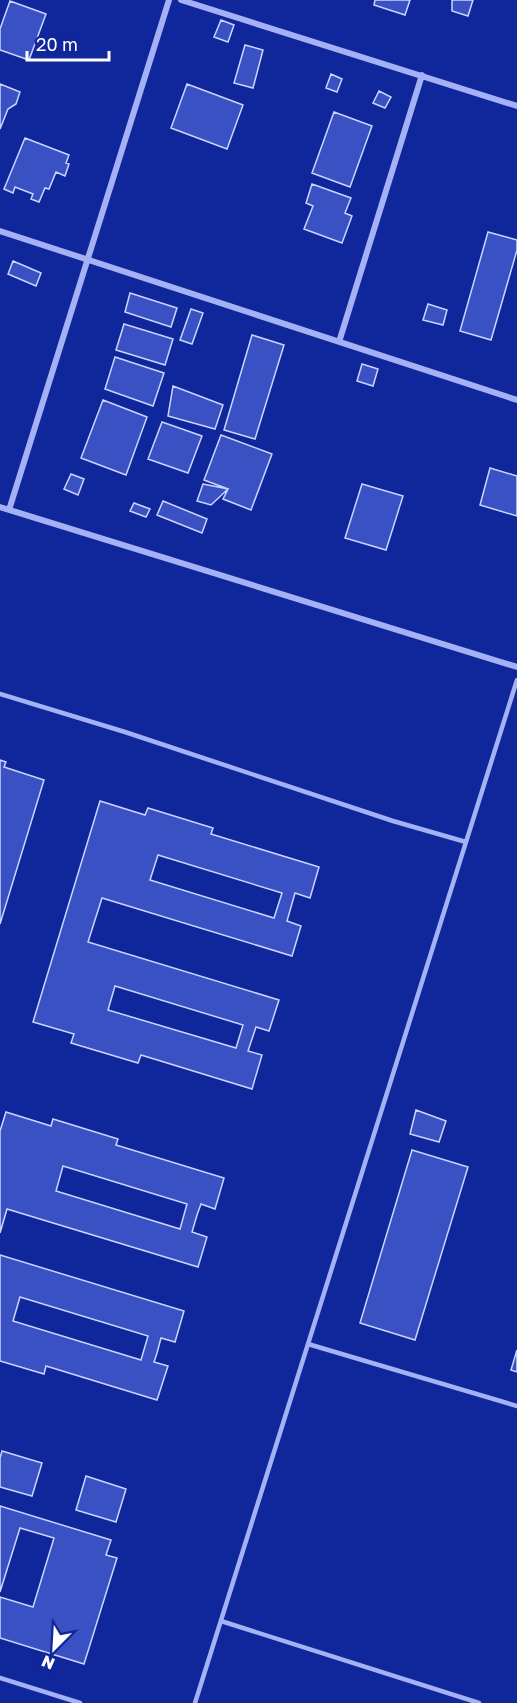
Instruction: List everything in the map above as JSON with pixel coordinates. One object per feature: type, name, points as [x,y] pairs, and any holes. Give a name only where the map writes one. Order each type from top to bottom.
[{"type":"street","points":[[9,510],[169,0]]},
{"type":"street","points":[[181,0],[517,106]]},
{"type":"street","points":[[339,342],[422,75]]},
{"type":"street","points":[[0,231],[517,400]]},
{"type":"street","points":[[0,507],[517,667]]},
{"type":"lane","points":[[195,1703],[517,680]]},
{"type":"lane","points":[[0,694],[125,732],[393,821],[466,842]]},
{"type":"lane","points":[[308,1344],[517,1407]]},
{"type":"lane","points":[[221,1621],[479,1703]]},
{"type":"lane","points":[[0,1678],[80,1703]]},
{"type":"building","points":[[375,0],[410,0],[405,15],[374,5]]},
{"type":"building","points":[[452,0],[473,0],[468,16],[452,11]]},
{"type":"building","points":[[10,1],[46,14],[29,60],[0,50],[0,29]]},
{"type":"building","points":[[221,20],[234,25],[228,42],[214,37]]},
{"type":"building","points":[[245,45],[263,50],[253,88],[234,83]]},
{"type":"building","points":[[331,74],[342,79],[337,92],[326,88]]},
{"type":"building","points":[[0,84],[20,92],[16,104],[8,109],[0,129]]},
{"type":"building","points":[[187,84],[243,105],[227,149],[171,128]]},
{"type":"building","points":[[379,91],[391,97],[385,108],[373,103]]},
{"type":"building","points":[[334,112],[372,126],[350,187],[312,173]]},
{"type":"building","points":[[25,138],[69,155],[65,176],[56,172],[49,189],[45,188],[39,202],[31,199],[33,194],[15,187],[13,193],[4,189]]},
{"type":"building","points":[[312,184],[351,198],[345,213],[352,216],[342,243],[304,229],[313,206],[306,203]]},
{"type":"building","points":[[488,232],[517,240],[517,250],[491,340],[460,331]]},
{"type":"building","points":[[13,261],[41,273],[36,286],[8,274]]},
{"type":"building","points":[[130,293],[177,308],[171,327],[125,312]]},
{"type":"building","points":[[428,304],[447,310],[443,325],[423,320]]},
{"type":"building","points":[[191,309],[203,313],[192,344],[180,340]]},
{"type":"building","points":[[124,324],[173,339],[165,365],[116,350]]},
{"type":"building","points":[[252,335],[284,345],[255,439],[224,430]]},
{"type":"building","points":[[115,357],[164,373],[153,406],[105,389]]},
{"type":"building","points":[[362,364],[378,369],[373,386],[357,381]]},
{"type":"building","points":[[173,386],[223,405],[215,429],[168,416]]},
{"type":"building","points":[[103,400],[147,417],[126,475],[81,458]]},
{"type":"building","points":[[162,422],[202,436],[188,473],[148,459]]},
{"type":"building","points":[[221,435],[272,454],[251,510],[223,499],[228,489],[204,480]]},
{"type":"building","points":[[490,468],[517,476],[517,516],[480,505]]},
{"type":"building","points":[[71,474],[84,479],[78,495],[64,489]]},
{"type":"building","points":[[203,484],[228,489],[211,505],[197,501]]},
{"type":"building","points":[[362,484],[403,496],[386,550],[345,538]]},
{"type":"building","points":[[163,501],[207,519],[202,533],[157,515]]},
{"type":"building","points":[[134,503],[150,509],[146,517],[130,511]]},
{"type":"building","points":[[0,760],[6,762],[4,767],[44,780],[0,924]]},
{"type":"building","points":[[100,801],[145,815],[148,808],[213,828],[211,834],[319,867],[310,898],[295,893],[287,921],[301,926],[292,956],[102,898],[88,942],[279,1000],[269,1031],[256,1027],[248,1051],[262,1055],[252,1089],[141,1055],[138,1063],[71,1043],[74,1034],[33,1022]],"holes":[[[158,855],[282,893],[274,918],[150,880]],[[115,986],[243,1025],[236,1048],[108,1010]]]},
{"type":"building","points":[[416,1110],[446,1121],[439,1142],[410,1134]]},
{"type":"building","points":[[6,1112],[51,1126],[53,1119],[118,1139],[116,1145],[224,1178],[215,1209],[201,1204],[192,1232],[207,1237],[198,1267],[7,1209],[0,1233],[0,1131]],"holes":[[[63,1166],[187,1204],[180,1229],[56,1191]]]},
{"type":"building","points":[[412,1150],[468,1167],[415,1340],[360,1323]]},
{"type":"building","points":[[0,1255],[184,1311],[175,1342],[161,1338],[154,1362],[168,1366],[157,1400],[46,1366],[44,1374],[0,1361]],"holes":[[[20,1297],[148,1336],[141,1360],[13,1321]]]},
{"type":"building","points":[[517,1350],[517,1372],[511,1370]]},
{"type":"building","points":[[2,1451],[42,1463],[32,1496],[0,1487]]},
{"type":"building","points":[[86,1476],[126,1489],[116,1522],[76,1510]]},
{"type":"building","points":[[0,1506],[111,1540],[106,1555],[117,1558],[84,1664],[0,1638],[0,1597],[33,1607],[54,1538],[20,1528],[0,1592]]}]
